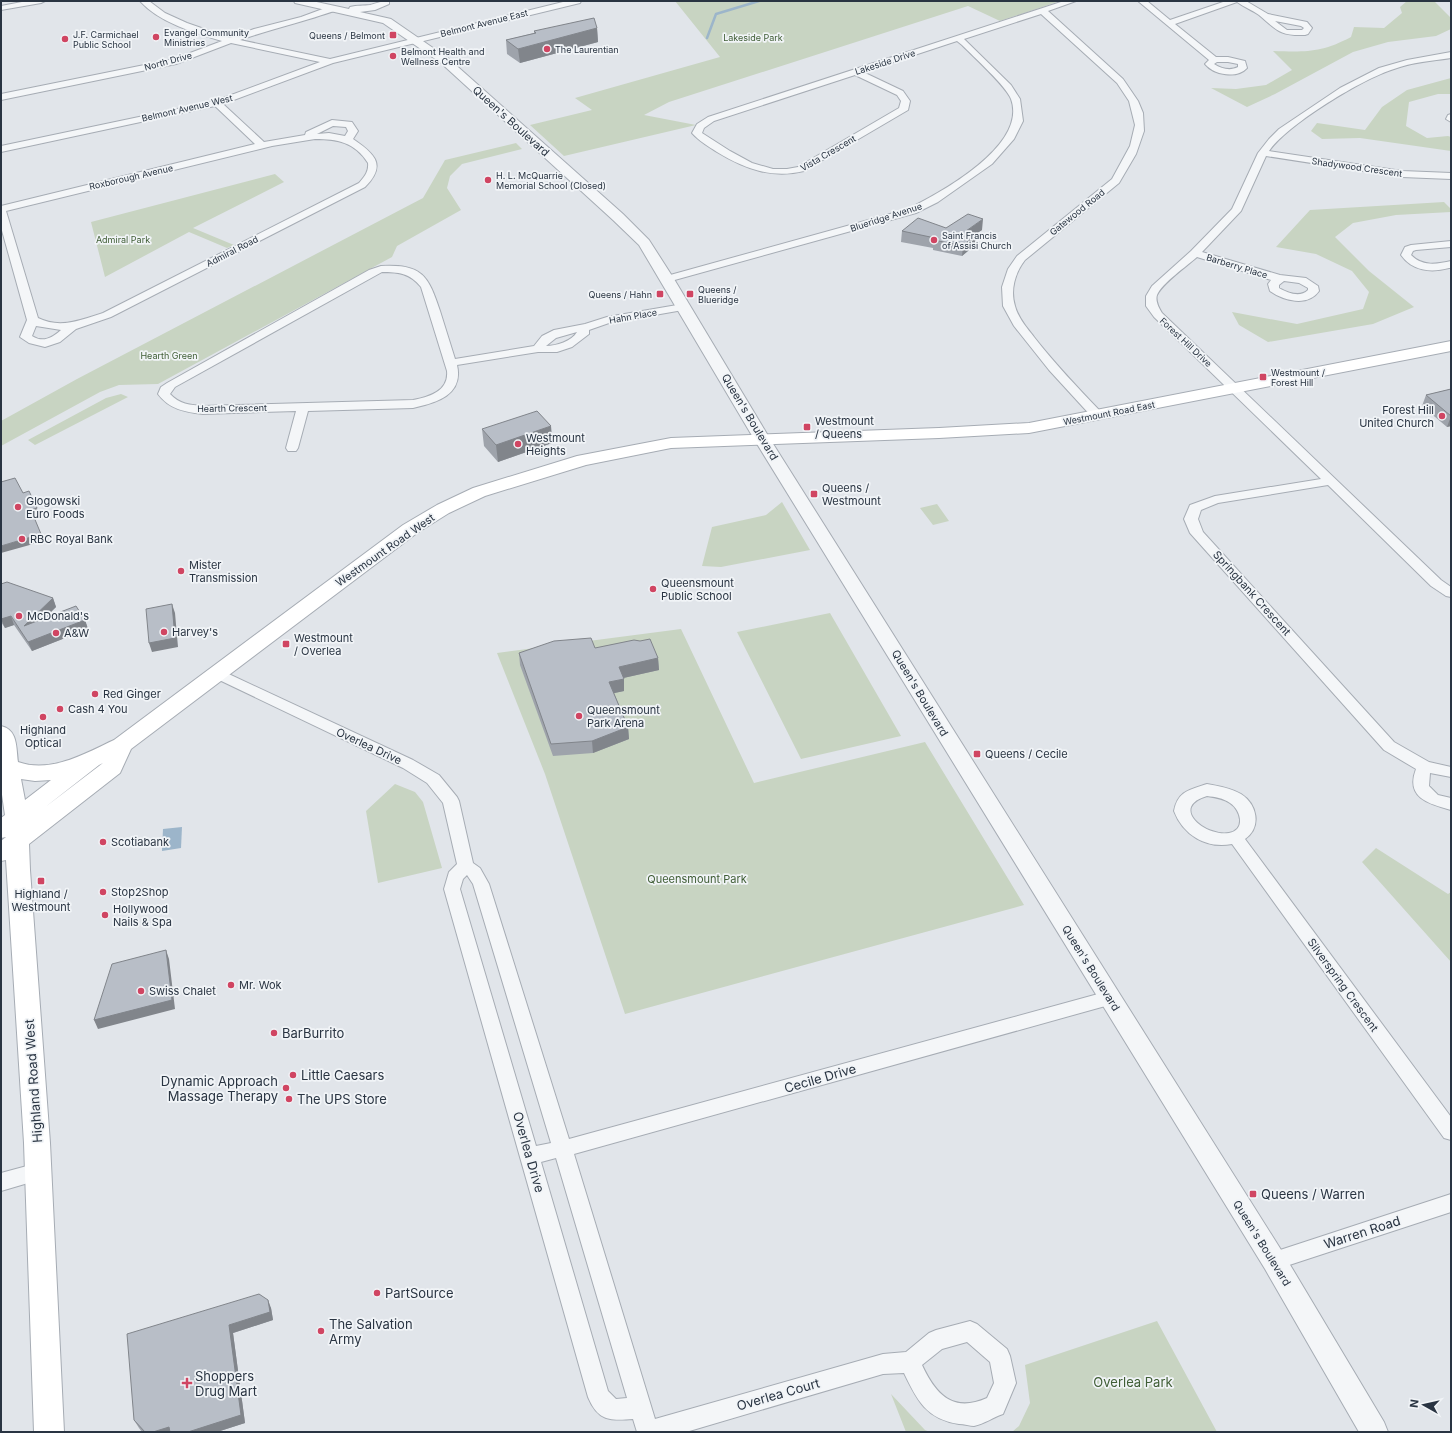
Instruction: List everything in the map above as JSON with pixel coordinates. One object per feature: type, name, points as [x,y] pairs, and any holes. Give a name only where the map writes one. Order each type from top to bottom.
[{"type":"main road","name":"Westmount Road East","points":[[762,440],[1013,430],[1236,389],[1451,346]]},
{"type":"main road","name":"Westmount Road West","points":[[9,836],[90,760],[122,745],[410,529],[443,509],[479,492],[583,460],[663,444],[762,440]]},
{"type":"main road","name":"Highland Road West","points":[[1,733],[3,735],[9,767],[9,836],[38,1172],[49,1432]]},
{"type":"main road","points":[[9,836],[112,768],[122,745]]},
{"type":"main road","points":[[9,767],[29,774],[42,774],[61,771],[90,760]]},
{"type":"street","points":[[1,8],[41,1]]},
{"type":"street","points":[[144,1],[170,18],[201,31],[231,40],[330,61]]},
{"type":"street","name":"Queen's Boulevard","points":[[299,1],[387,22],[445,61],[618,217],[644,244],[668,279],[762,440],[845,570],[1109,998],[1274,1261],[1374,1432]]},
{"type":"street","name":"Belmont Avenue East","points":[[415,40],[577,1]]},
{"type":"street","name":"Lakeside Drive","points":[[700,126],[711,119],[1072,1]]},
{"type":"street","points":[[1142,1],[1214,60]]},
{"type":"street","points":[[1170,23],[1234,1]]},
{"type":"street","points":[[1240,1],[1264,16]]},
{"type":"street","name":"Queen's Boulevard","points":[[334,9],[371,8],[386,2]]},
{"type":"street","name":"Queen's Boulevard","points":[[386,2],[384,11],[387,22]]},
{"type":"street","name":"North Drive","points":[[1,97],[170,62],[257,31],[304,19],[334,9]]},
{"type":"street","name":"Gatewood Road","points":[[1043,11],[1109,70],[1126,89],[1137,108],[1140,126],[1136,143],[1126,165],[1116,180],[1021,258],[1014,266],[1007,290],[1010,307],[1017,322],[1044,359],[1097,415]]},
{"type":"street","name":"Blueridge Avenue","points":[[668,279],[912,211],[934,200],[989,162],[1000,152],[1011,138],[1018,121],[1017,104],[1008,87],[966,43],[958,38]]},
{"type":"street","name":"Belmont Avenue West","points":[[1,149],[218,103],[252,91],[294,73],[330,61],[415,40]]},
{"type":"street","name":"Forest Hill Drive","points":[[1451,55],[1383,70],[1361,80],[1282,131],[1271,141],[1264,153],[1236,211],[1194,253],[1157,286],[1151,296],[1152,306],[1158,316],[1236,389],[1436,583],[1451,593]]},
{"type":"street","name":"Vista Crescent","points":[[700,126],[697,133],[703,139],[750,167],[765,172],[777,173],[787,173],[800,169],[903,110],[906,103],[905,98],[900,93],[856,72]]},
{"type":"street","points":[[218,103],[262,146]]},
{"type":"street","name":"Admiral Road","points":[[304,137],[332,123],[349,124],[353,131],[348,140]]},
{"type":"street","name":"Admiral Road","points":[[38,322],[55,327],[72,327],[107,315],[362,185],[373,170],[373,162],[368,156],[348,140],[328,136],[304,137],[262,146]]},
{"type":"street","name":"Roxborough Avenue","points":[[1,209],[110,181],[262,146]]},
{"type":"street","name":"Shadywood Crescent","points":[[1264,153],[1402,174],[1451,176]]},
{"type":"street","points":[[1,209],[29,310],[38,322],[26,337],[33,342],[56,341],[72,327]]},
{"type":"street","points":[[1451,244],[1415,246],[1409,249],[1406,255],[1413,262],[1428,267],[1444,267],[1451,264]]},
{"type":"street","name":"Barberry Place","points":[[1194,253],[1280,279]]},
{"type":"street","name":"Hearth Crescent","points":[[397,269],[412,273],[420,278],[426,286],[451,363],[453,376],[451,384],[438,397],[413,404],[303,406],[193,409],[181,407],[173,403],[164,394],[165,390],[171,385],[373,272],[397,269]]},
{"type":"street","name":"Hahn Place","points":[[451,363],[538,349],[554,349],[570,344],[583,334],[583,328],[606,320],[683,307]]},
{"type":"street","points":[[292,448],[303,406]]},
{"type":"street","name":"Springbank Crescent","points":[[1330,480],[1215,500],[1195,508],[1191,519],[1197,533],[1389,746],[1425,767],[1451,772]]},
{"type":"street","name":"Overlea Drive","points":[[218,674],[408,764],[433,779],[451,801],[466,866],[474,872],[481,884],[648,1432]]},
{"type":"street","points":[[1425,767],[1421,777],[1421,788],[1433,799],[1451,804]]},
{"type":"street","name":"Silverspring Crescent","points":[[1235,837],[1451,1132]]},
{"type":"street","name":"Overlea Drive","points":[[466,866],[455,876],[452,889],[530,1156],[598,1397],[612,1410],[640,1408]]},
{"type":"street","name":"Cecile Drive","points":[[530,1156],[563,1150],[1109,998]]},
{"type":"street","points":[[1,1182],[38,1172]]},
{"type":"street","name":"Warren Road","points":[[1274,1261],[1451,1203]]},
{"type":"street","points":[[970,1331],[999,1356],[1005,1383],[995,1406],[974,1415],[951,1412],[935,1404],[923,1390],[910,1362],[936,1340],[970,1331]]},
{"type":"street","name":"Overlea Court","points":[[648,1432],[882,1364],[910,1362]]},
{"type":"green space","name":"Lakeside Park","points":[[675,1],[1060,1],[1000,21],[968,6],[669,102],[644,115],[696,125],[564,156],[530,125],[592,110],[575,98],[720,57]]},
{"type":"green space","points":[[1407,1],[1434,1],[1451,18],[1451,29],[1436,36],[1388,42],[1353,52],[1275,94],[1247,107],[1211,88],[1236,89],[1266,85],[1292,70],[1273,51],[1304,51],[1322,49],[1351,37],[1354,27],[1384,28],[1402,13],[1400,7]]},
{"type":"green space","points":[[1451,78],[1451,94],[1438,94],[1409,102],[1406,126],[1427,138],[1451,137],[1451,151],[1360,138],[1322,139],[1311,131],[1317,123],[1365,130],[1382,107],[1407,90]]},
{"type":"green space","name":"Hearth Green","points":[[516,143],[522,149],[462,164],[450,176],[447,188],[461,210],[397,246],[392,257],[158,384],[119,385],[100,392],[1,446],[1,421],[77,379],[423,198],[445,160]]},
{"type":"green space","name":"Admiral Park","points":[[275,174],[284,182],[193,228],[234,245],[227,248],[189,232],[105,277],[91,222]]},
{"type":"green space","points":[[1444,202],[1451,209],[1451,212],[1396,215],[1353,223],[1335,237],[1369,271],[1414,307],[1373,324],[1268,342],[1239,325],[1232,312],[1297,324],[1363,309],[1369,292],[1352,271],[1316,254],[1276,247],[1310,210]]},
{"type":"green space","points":[[121,394],[128,397],[35,445],[28,440],[106,398]]},
{"type":"green space","points":[[782,502],[810,550],[721,567],[702,566],[712,527],[766,515]]},
{"type":"green space","points":[[937,504],[949,521],[933,525],[920,508]]},
{"type":"green space","points":[[830,613],[901,736],[801,759],[737,632]]},
{"type":"green space","name":"Queensmount Park","points":[[681,629],[754,783],[925,742],[1024,905],[625,1014],[545,774],[497,653]]},
{"type":"green space","points":[[395,784],[415,792],[423,802],[442,868],[378,883],[366,811]]},
{"type":"green space","points":[[1376,848],[1448,894],[1451,892],[1451,962],[1362,862]]},
{"type":"green space","name":"Overlea Park","points":[[1157,1321],[1217,1432],[1012,1432],[1019,1426],[1030,1403],[1025,1365]]},
{"type":"green space","points":[[891,1394],[925,1430],[930,1432],[906,1432]]},
{"type":"water","points":[[182,827],[181,848],[162,851],[163,829]]},
{"type":"building","points":[[594,18],[597,28],[518,49],[506,40],[536,33],[534,31]]},
{"type":"building","points":[[968,214],[983,219],[966,231],[976,234],[963,246],[902,231],[918,218],[946,228]]},
{"type":"building","points":[[1451,389],[1451,416],[1426,395]]},
{"type":"building","points":[[537,411],[551,426],[496,445],[482,429]]},
{"type":"building","points":[[15,478],[23,493],[29,491],[37,508],[31,510],[41,534],[1,546],[1,482]]},
{"type":"building","points":[[7,582],[53,598],[24,626],[76,606],[85,620],[28,642],[11,616],[1,619],[1,584]]},
{"type":"building","name":"Harvey's","points":[[172,604],[175,638],[149,643],[146,609]]},
{"type":"building","name":"Queensmount Park Arena","points":[[591,638],[595,648],[634,640],[640,641],[650,639],[658,658],[619,667],[624,679],[609,682],[628,727],[592,741],[551,744],[519,653],[554,641]]},
{"type":"building","name":"Swiss Chalet","points":[[166,950],[172,1000],[94,1020],[112,964]]},
{"type":"building","name":"Shoppers Drug Mart","points":[[259,1294],[268,1300],[270,1312],[229,1325],[241,1415],[188,1432],[170,1432],[169,1427],[153,1432],[145,1432],[134,1420],[127,1334]]},
{"type":"waterway","points":[[707,38],[716,14],[759,1]]},
{"type":"place","name":"Queens / Belmont","points":[[393,35]]},
{"type":"place","name":"Evangel Community Ministries","points":[[156,37]]},
{"type":"place","name":"J.F. Carmichael Public School","points":[[65,39]]},
{"type":"place","name":"The Laurentian","points":[[547,49]]},
{"type":"place","name":"Belmont Health and Wellness Centre","points":[[393,56]]},
{"type":"place","name":"H. L. McQuarrie Memorial School (Closed)","points":[[488,180]]},
{"type":"place","name":"Saint Francis of Assisi Church","points":[[934,240]]},
{"type":"place","name":"Queens / Hahn","points":[[660,294]]},
{"type":"place","name":"Queens / Blueridge","points":[[690,294]]},
{"type":"place","name":"Westmount / Forest Hill","points":[[1263,377]]},
{"type":"place","name":"Forest Hill United Church","points":[[1442,416]]},
{"type":"place","name":"Westmount / Queens","points":[[807,427]]},
{"type":"place","name":"Westmount Heights","points":[[518,444]]},
{"type":"place","name":"Queens / Westmount","points":[[814,494]]},
{"type":"place","name":"Glogowski Euro Foods","points":[[18,507]]},
{"type":"place","name":"RBC Royal Bank","points":[[22,539]]},
{"type":"place","name":"Mister Transmission","points":[[181,571]]},
{"type":"place","name":"Queensmount Public School","points":[[653,589]]},
{"type":"place","name":"McDonald's","points":[[19,616]]},
{"type":"place","name":"Harvey's","points":[[164,632]]},
{"type":"place","name":"A&W","points":[[56,633]]},
{"type":"place","name":"Westmount / Overlea","points":[[286,644]]},
{"type":"place","name":"Red Ginger","points":[[95,694]]},
{"type":"place","name":"Cash 4 You","points":[[60,709]]},
{"type":"place","name":"Queensmount Park Arena","points":[[579,716]]},
{"type":"place","name":"Highland Optical","points":[[43,717]]},
{"type":"place","name":"Queens / Cecile","points":[[977,754]]},
{"type":"place","name":"Scotiabank","points":[[103,842]]},
{"type":"place","name":"Highland / Westmount","points":[[41,881]]},
{"type":"place","name":"Stop2Shop","points":[[103,892]]},
{"type":"place","name":"Hollywood Nails & Spa","points":[[105,915]]},
{"type":"place","name":"Mr. Wok","points":[[231,985]]},
{"type":"place","name":"Swiss Chalet","points":[[141,991]]},
{"type":"place","name":"BarBurrito","points":[[274,1033]]},
{"type":"place","name":"Little Caesars","points":[[293,1075]]},
{"type":"place","name":"Dynamic Approach Massage Therapy","points":[[286,1088]]},
{"type":"place","name":"The UPS Store","points":[[289,1099]]},
{"type":"place","name":"Queens / Warren","points":[[1253,1194]]},
{"type":"place","name":"PartSource","points":[[377,1293]]},
{"type":"place","name":"The Salvation Army","points":[[321,1331]]},
{"type":"place","name":"Shoppers Drug Mart","points":[[187,1383]]}]
